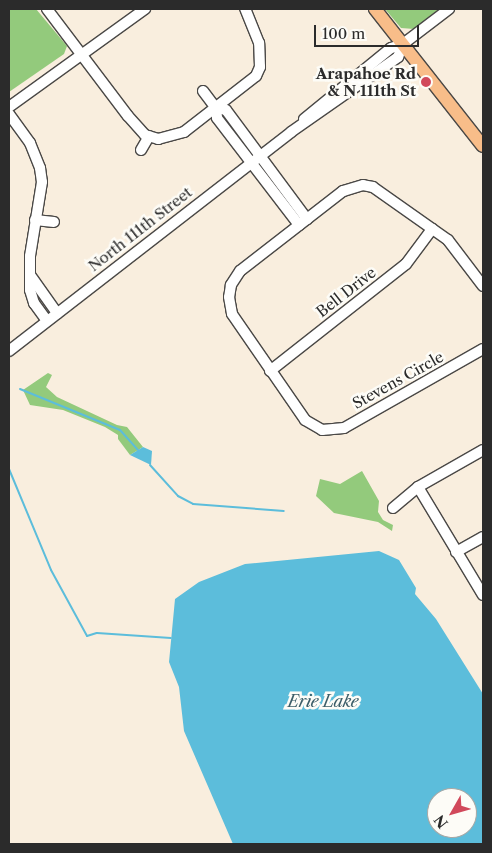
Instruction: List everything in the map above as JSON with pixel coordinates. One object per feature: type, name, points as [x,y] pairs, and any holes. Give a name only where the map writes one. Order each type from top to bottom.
[{"type":"main road","points":[[375,9],[483,146]]},
{"type":"street","points":[[47,9],[133,120],[149,136],[158,138],[184,132],[249,84],[260,67],[259,43],[245,9]]},
{"type":"street","points":[[9,107],[83,56],[146,9]]},
{"type":"street","name":"North 111th Street","points":[[9,351],[291,132],[321,102],[391,48],[403,44],[449,9]]},
{"type":"street","points":[[203,91],[216,108],[216,118],[255,160],[303,222]]},
{"type":"street","points":[[9,114],[36,152],[42,182],[30,275],[34,303],[47,321]]},
{"type":"street","points":[[141,150],[149,136]]},
{"type":"street","points":[[270,370],[232,314],[230,304],[234,277],[343,190],[363,185],[374,186],[448,240],[483,286]]},
{"type":"street","points":[[36,220],[54,222]]},
{"type":"street","name":"Bell Drive","points":[[270,370],[406,264],[432,229]]},
{"type":"street","points":[[30,275],[57,313]]},
{"type":"street","name":"Stevens Circle","points":[[270,370],[305,420],[325,431],[344,428],[483,349]]},
{"type":"street","points":[[393,508],[418,487],[483,450]]},
{"type":"street","points":[[418,487],[483,594]]},
{"type":"street","points":[[456,552],[483,537]]},
{"type":"green space","points":[[9,9],[36,9],[67,46],[64,54],[9,92]]},
{"type":"green space","points":[[385,9],[439,9],[414,29],[401,28]]},
{"type":"green space","points":[[48,373],[52,375],[46,387],[57,397],[117,425],[127,427],[143,447],[130,455],[118,439],[118,435],[105,427],[63,410],[30,405],[23,390]]},
{"type":"green space","points":[[362,471],[379,501],[378,512],[383,520],[393,525],[392,531],[378,522],[334,513],[316,496],[320,479],[340,484]]},
{"type":"water","points":[[143,447],[152,451],[151,465],[130,455]]},
{"type":"water","name":"Erie Lake","points":[[379,551],[399,560],[416,588],[415,594],[436,619],[483,694],[483,844],[233,844],[184,731],[179,687],[169,662],[175,599],[199,582],[245,564]]},
{"type":"waterway","points":[[20,389],[120,430],[139,451]]},
{"type":"waterway","points":[[150,465],[178,496],[193,504],[284,511]]},
{"type":"waterway","points":[[9,469],[51,570],[87,636],[97,633],[171,638]]},
{"type":"place","name":"Arapahoe Rd & N 111th St","points":[[426,82]]}]
